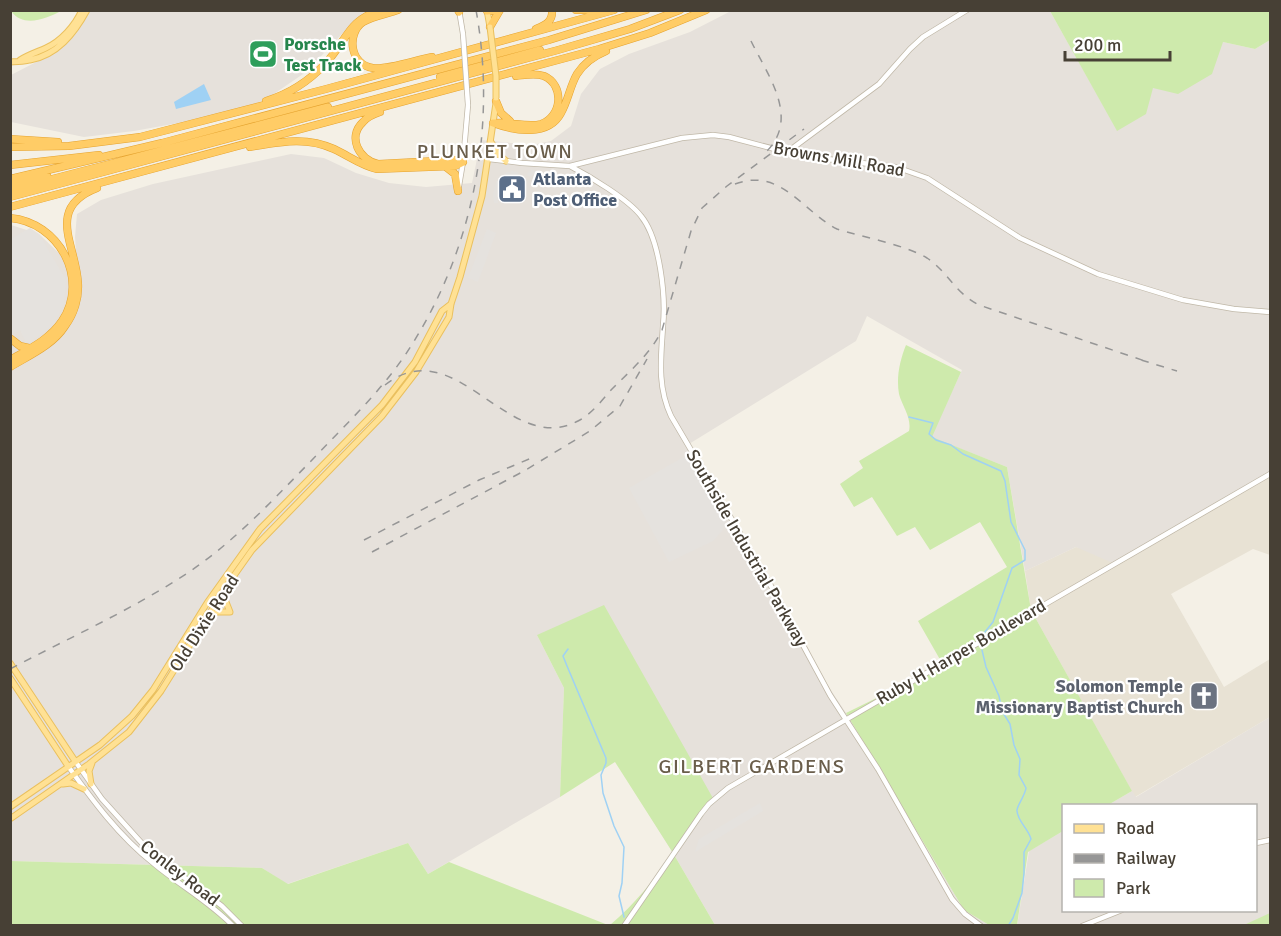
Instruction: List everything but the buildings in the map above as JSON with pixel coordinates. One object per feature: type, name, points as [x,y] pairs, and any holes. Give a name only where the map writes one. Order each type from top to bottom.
[{"type":"highway","points":[[198,123],[271,100],[306,81],[326,63],[358,20],[381,10]]},
{"type":"highway","points":[[398,10],[369,19],[356,30],[352,38],[352,48],[356,57],[363,64],[371,68],[380,68],[470,50]]},
{"type":"highway","points":[[487,11],[499,10]]},
{"type":"highway","points":[[490,27],[499,10]]},
{"type":"highway","points":[[503,42],[545,25],[550,20],[552,10]]},
{"type":"highway","points":[[576,10],[590,10]]},
{"type":"highway","points":[[10,147],[54,147],[140,137],[503,42],[614,10]]},
{"type":"highway","points":[[10,179],[123,153],[549,40],[646,10]]},
{"type":"highway","points":[[10,188],[60,179],[600,34],[668,10]]},
{"type":"highway","points":[[10,197],[568,47],[630,29],[680,10]]},
{"type":"highway","points":[[493,123],[503,127],[531,130],[542,129],[552,124],[560,115],[574,79],[584,65],[595,56],[706,10]]},
{"type":"highway","points":[[10,207],[490,80],[630,40]]},
{"type":"highway","points":[[490,80],[538,75],[548,78],[559,95],[558,106],[549,120],[536,125],[493,123]]},
{"type":"highway","points":[[496,99],[504,116],[512,123]]},
{"type":"highway","points":[[408,101],[369,117],[360,125],[355,139],[364,158],[378,164],[454,160],[463,162]]},
{"type":"highway","points":[[10,140],[99,143]]},
{"type":"highway","points":[[215,153],[300,140],[323,144],[373,169],[455,166],[463,162]]},
{"type":"highway","points":[[10,165],[123,153]]},
{"type":"highway","points":[[10,188],[89,161]]},
{"type":"highway","points":[[444,166],[455,174],[458,191]]},
{"type":"highway","points":[[10,367],[55,338],[64,328],[74,310],[78,283],[66,225],[72,206],[79,197],[133,175]]},
{"type":"highway","points":[[10,218],[37,225],[54,239],[66,257],[72,279],[71,299],[63,320],[50,335],[10,360]]},
{"type":"highway","points":[[11,339],[23,348],[32,347]]},
{"type":"main road","points":[[19,61],[49,47],[61,38],[72,28],[82,10]]},
{"type":"main road","points":[[10,62],[28,61],[50,53],[72,35],[87,10]]},
{"type":"main road","points":[[384,408],[415,362],[442,311],[451,304],[478,216],[489,159],[496,99],[493,45],[487,11]]},
{"type":"main road","points":[[491,142],[498,154],[506,161]]},
{"type":"main road","name":"Old Dixie Road","points":[[10,819],[81,770],[129,732],[161,692],[224,590],[264,536],[384,408]]},
{"type":"main road","name":"Old Dixie Road","points":[[10,807],[90,752],[124,724],[149,694],[207,603],[260,529],[384,408]]},
{"type":"main road","points":[[207,618],[215,613],[230,612],[224,597],[224,590]]},
{"type":"main road","points":[[10,663],[75,761]]},
{"type":"main road","points":[[10,678],[68,766]]},
{"type":"main road","points":[[68,750],[77,754],[90,752]]},
{"type":"main road","points":[[54,776],[60,765],[58,751]]},
{"type":"main road","points":[[91,784],[89,771],[93,761]]},
{"type":"main road","points":[[59,786],[71,783],[84,789]]},
{"type":"street","points":[[786,153],[879,84],[923,37],[967,10]]},
{"type":"street","points":[[458,191],[468,105],[459,11]]},
{"type":"street","name":"Browns Mill Road","points":[[489,159],[570,166],[698,135],[729,136],[786,153],[816,159],[885,165],[906,170],[936,183],[1020,238],[1098,274],[1183,300],[1270,312]]},
{"type":"street","name":"Southside Industrial Parkway","points":[[570,166],[633,207],[648,227],[654,243],[663,289],[665,310],[660,375],[666,405],[771,586],[844,720],[878,770],[952,899],[965,914],[981,926]]},
{"type":"street","name":"Ruby H Harper Boulevard","points":[[624,926],[671,855],[701,814],[719,795],[844,720],[1270,474]]},
{"type":"street","name":"Conley Road","points":[[75,761],[91,784],[148,850],[222,906],[242,926]]},
{"type":"street","name":"Conley Road","points":[[68,766],[114,825],[143,855],[211,905],[233,926]]},
{"type":"street","points":[[1082,926],[1117,912]]},
{"type":"shaded area","points":[[85,11],[370,11],[358,17],[306,72],[265,100],[223,115],[134,131],[84,137],[11,122],[11,75],[42,59],[69,37]]},
{"type":"shaded area","points":[[731,11],[1050,11],[1117,130],[1153,88],[1223,42],[1255,49],[1270,40],[1270,477],[1115,564],[1076,547],[1025,571],[1007,467],[931,437],[962,370],[867,316],[856,341],[689,444],[744,536],[799,642],[846,713],[964,910],[989,925],[715,925],[673,853],[537,635],[564,688],[560,797],[428,874],[408,843],[287,884],[262,868],[11,861],[11,225],[39,234],[63,257],[78,280],[75,237],[77,214],[101,200],[153,184],[291,154],[324,158],[356,173],[389,183],[426,187],[472,183],[481,140],[532,145],[551,141],[571,126],[581,94],[600,69],[629,54],[690,32]]},
{"type":"shaded area","points":[[531,169],[561,180],[563,184],[557,189],[534,180],[536,175],[533,174],[531,177],[527,175]]},
{"type":"shaded area","points":[[511,171],[518,172],[518,176],[521,177],[520,183],[515,182],[516,176],[506,178],[499,187],[498,203],[494,203],[496,181],[501,181],[499,178],[502,176],[504,178],[507,172],[511,174]]},
{"type":"shaded area","points":[[30,228],[39,234],[66,280],[64,303],[54,324],[27,345],[20,330],[12,334],[11,331],[11,239]]},
{"type":"shaded area","points":[[487,229],[496,233],[478,282],[468,278]]},
{"type":"shaded area","points":[[689,454],[724,510],[726,521],[722,531],[713,541],[669,562],[629,488]]},
{"type":"shaded area","points":[[1270,477],[1270,555],[1253,549],[1171,594],[1224,687],[1270,659],[1270,717],[1135,797],[1031,610],[1025,571],[1076,547],[1125,557]]},
{"type":"shaded area","points":[[1270,717],[1270,925],[1017,926],[1029,851],[1062,832],[1062,912],[1257,912],[1257,804],[1110,804],[1132,791],[1136,797]]},
{"type":"shaded area","points":[[760,803],[763,811],[695,852],[699,839]]},
{"type":"green space","points":[[11,11],[61,11],[49,17],[28,21]]},
{"type":"green space","points":[[1050,11],[1270,11],[1270,40],[1255,49],[1223,42],[1212,74],[1178,94],[1153,88],[1146,114],[1117,131]]},
{"type":"green space","points":[[906,345],[961,372],[932,437],[1007,467],[1031,610],[1132,791],[1110,804],[1062,804],[1062,832],[1028,852],[1017,925],[989,925],[964,910],[846,713],[942,663],[918,621],[1007,567],[980,522],[930,550],[915,527],[897,536],[872,497],[854,507],[840,484],[863,468],[859,461],[909,431],[909,421],[898,388]]},
{"type":"green space","points":[[604,605],[714,800],[673,853],[615,762],[560,797],[564,688],[537,635]]},
{"type":"green space","points":[[408,843],[428,874],[449,862],[608,925],[11,926],[11,861],[262,868],[288,884]]},
{"type":"green space","points":[[673,853],[715,925],[610,925],[644,891]]},
{"type":"green space","points":[[1270,913],[1270,925],[1244,925]]},
{"type":"water","points":[[204,84],[211,100],[176,109],[174,102]]},
{"type":"waterway","points":[[909,417],[933,423],[929,434],[936,440],[951,445],[963,454],[1001,471],[1005,481],[1011,522],[1025,550],[1025,560],[1012,568],[993,622],[980,638]]},
{"type":"waterway","points":[[568,649],[563,656],[606,758],[601,775],[603,793],[624,847],[619,896],[624,917]]},
{"type":"waterway","points":[[982,650],[986,667],[999,696],[1002,711],[1010,724],[1014,745],[1020,759],[1019,775],[1026,788],[1017,811],[1031,839],[1024,852],[1022,893],[1008,926]]},
{"type":"railway","points":[[10,669],[144,600],[186,574],[220,549],[266,507],[350,420],[400,362],[433,308],[451,268],[465,227],[475,184],[484,97],[482,53],[476,10]]},
{"type":"railway","points":[[751,41],[778,97],[781,112],[780,126],[775,140],[765,153]]},
{"type":"railway","points":[[385,385],[411,372],[435,372],[459,382],[528,423],[553,428],[578,421],[588,415],[640,361],[662,330],[691,231],[702,208],[727,186],[804,129]]},
{"type":"railway","points":[[735,184],[751,180],[765,181],[778,186],[837,229],[896,245],[927,258],[963,294],[979,305],[1148,362]]},
{"type":"railway","points":[[372,552],[524,471],[590,431],[620,406],[647,359]]},
{"type":"railway","points":[[1141,360],[1177,371]]},
{"type":"railway","points":[[364,540],[479,480],[534,457]]},
{"type":"place","name":"Porsche Test Track","points":[[263,54]]},
{"type":"place","name":"Atlanta Post Office","points":[[512,189]]},
{"type":"place","name":"Solomon Temple Missionary Baptist Church","points":[[1204,696]]},
{"type":"district","name":"PLUNKET TOWN","points":[[495,151]]},
{"type":"district","name":"GILBERT GARDENS","points":[[752,766]]}]
